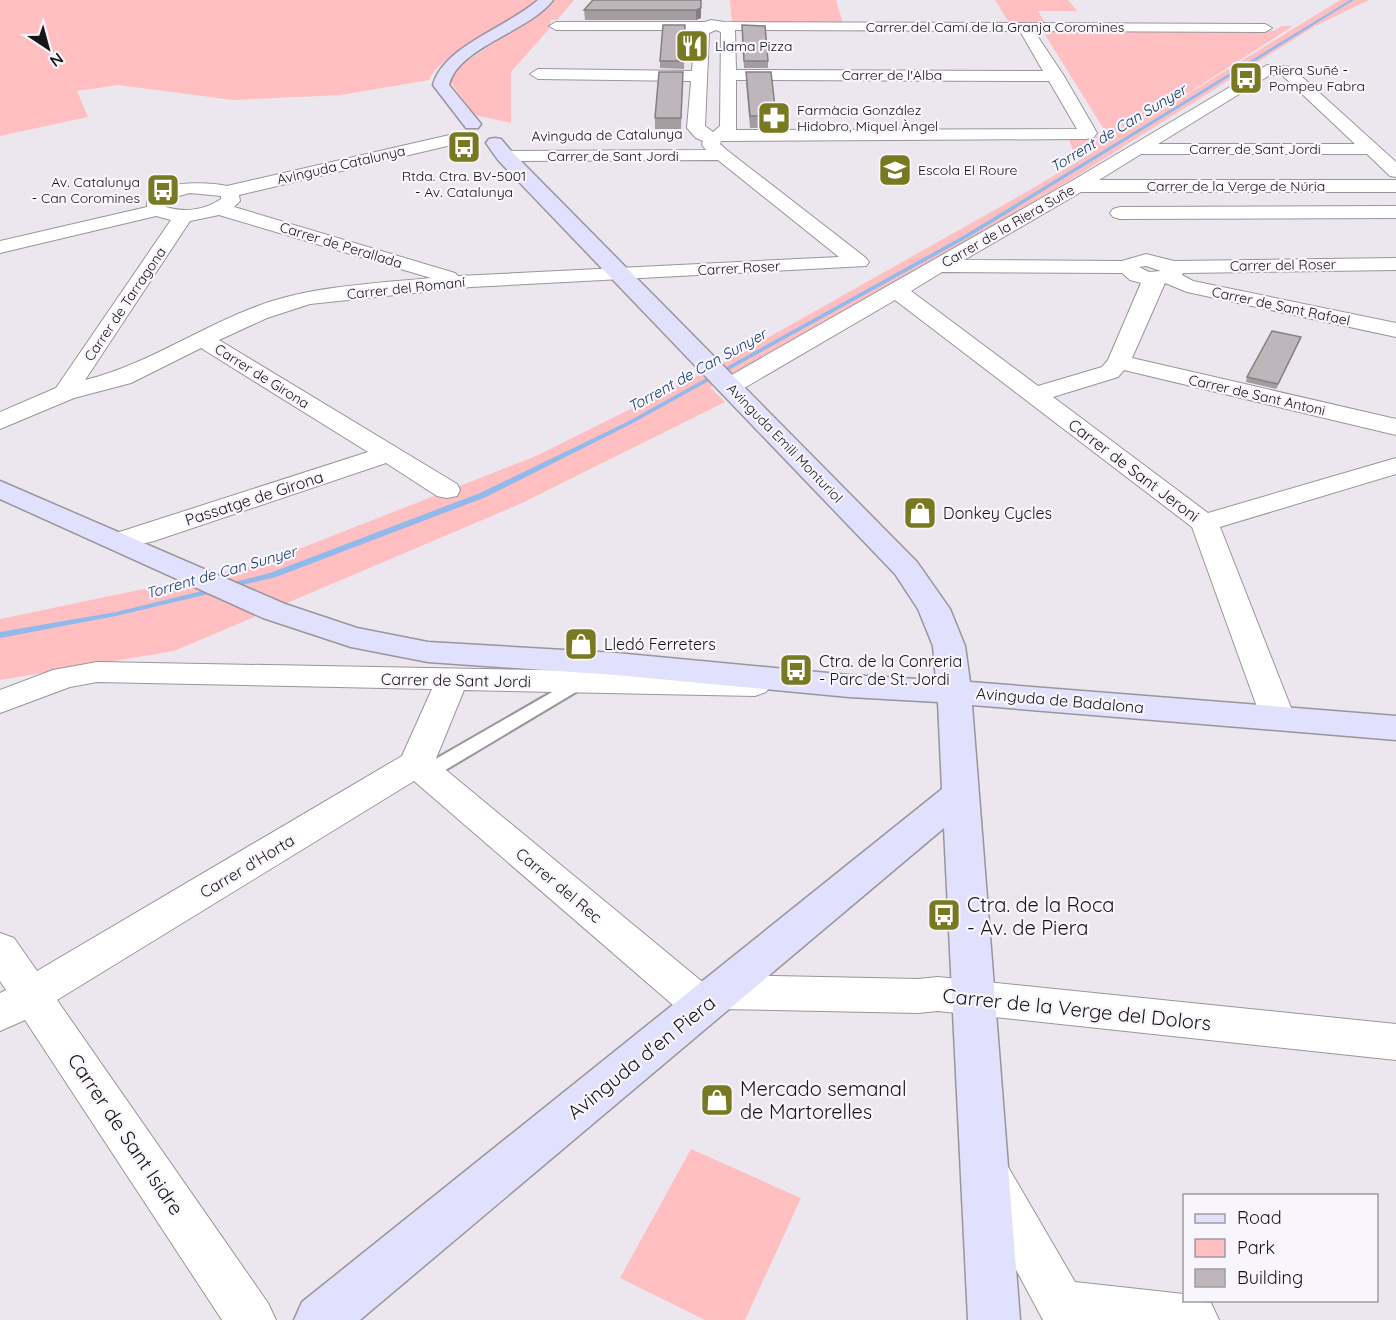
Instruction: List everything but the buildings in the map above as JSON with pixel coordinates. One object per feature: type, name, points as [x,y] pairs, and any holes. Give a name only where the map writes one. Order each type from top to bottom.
[{"type":"street","name":"Avinguda Emili Monturiol","points":[[546,0],[526,18],[465,54],[446,70],[441,85],[484,139],[722,378],[906,568],[934,609],[949,646],[962,793],[994,1320]]},
{"type":"street","name":"Carrer del Camí de la Granja Coromines","points":[[556,26],[715,23],[1025,28],[1265,28]]},
{"type":"street","points":[[715,23],[728,30],[728,75],[729,128],[712,134],[696,128],[702,31],[715,23]]},
{"type":"street","points":[[1025,28],[1056,76]]},
{"type":"street","points":[[1033,394],[1110,372],[1119,362],[1146,260],[1120,213],[1105,178],[1137,149],[1267,70],[1286,70],[1396,172]]},
{"type":"street","points":[[538,74],[699,76]]},
{"type":"street","name":"Carrer de l'Alba","points":[[728,75],[1056,76]]},
{"type":"street","name":"Avinguda de Catalunya","points":[[683,134],[1088,133],[1056,76]]},
{"type":"street","points":[[712,134],[711,145],[722,155]]},
{"type":"street","name":"Carrer de Sant Jordi","points":[[484,139],[722,155]]},
{"type":"street","name":"Avinguda Catalunya","points":[[0,247],[157,210],[184,215],[223,200],[484,139]]},
{"type":"street","name":"Carrer de Sant Jordi","points":[[1137,149],[1373,149]]},
{"type":"street","name":"Carrer Roser","points":[[618,273],[859,262],[722,155]]},
{"type":"street","name":"Carrer de la Verge de Núria","points":[[1077,186],[1105,178],[1396,186]]},
{"type":"street","name":"Carrer de la Riera Suñe","points":[[722,378],[897,291],[1077,186]]},
{"type":"street","name":"Avinguda Catalunya","points":[[157,210],[156,202],[180,190],[203,187],[223,200]]},
{"type":"street","name":"Carrer de Perallada","points":[[223,200],[463,282]]},
{"type":"street","points":[[1120,213],[1396,212]]},
{"type":"street","name":"Carrer de Tarragona","points":[[65,393],[184,215]]},
{"type":"street","name":"Carrer del Roser","points":[[939,266],[1146,260],[1396,264]]},
{"type":"street","name":"Carrer de Sant Rafael","points":[[1146,260],[1187,286],[1396,330]]},
{"type":"street","name":"Carrer del Romaní","points":[[202,339],[259,313],[308,298],[463,282],[618,273]]},
{"type":"street","name":"Carrer de Sant Jeroni","points":[[897,291],[1204,523],[1278,718]]},
{"type":"street","name":"Carrer de Girona","points":[[0,421],[65,393],[123,378],[202,339],[447,490]]},
{"type":"street","name":"Carrer de Sant Antoni","points":[[1119,362],[1396,427]]},
{"type":"street","name":"Passatge de Girona","points":[[120,541],[388,454]]},
{"type":"street","points":[[1204,523],[1395,465]]},
{"type":"street","name":"Avinguda de Badalona","points":[[0,489],[274,611],[351,637],[428,652],[616,664],[849,686],[954,692],[1396,728]]},
{"type":"street","name":"Carrer de Sant Jordi","points":[[0,702],[64,677],[97,672],[452,681],[849,686]]},
{"type":"street","points":[[421,769],[452,681]]},
{"type":"street","name":"Carrer del Rec","points":[[421,769],[711,999]]},
{"type":"street","name":"Carrer d'Horta","points":[[16,1004],[421,769]]},
{"type":"street","name":"Avinguda d'en Piera","points":[[320,1320],[962,793]]},
{"type":"street","name":"Carrer de Sant Isidre","points":[[0,949],[16,1004],[251,1320]]},
{"type":"street","name":"Carrer de la Verge del Dolors","points":[[711,999],[938,994],[1396,1042]]},
{"type":"street","points":[[984,1167],[1066,1312],[1194,1320]]},
{"type":"lane","points":[[421,769],[580,682]]},
{"type":"green space","points":[[0,0],[537,0],[516,19],[454,54],[435,71],[429,80],[341,95],[233,100],[118,85],[77,91],[88,117],[0,136]]},
{"type":"green space","points":[[555,0],[574,0],[557,20],[551,20],[549,29],[511,72],[511,123],[475,115],[448,79],[460,65],[547,9]]},
{"type":"green space","points":[[730,0],[836,0],[843,23],[732,23]]},
{"type":"green space","points":[[995,0],[1068,0],[1077,11],[1038,11],[1046,24],[1010,24]]},
{"type":"green space","points":[[1340,0],[1369,0],[1315,26],[1051,192],[835,318],[710,387],[725,402],[520,504],[174,651],[0,680],[0,619],[258,565],[536,456],[725,362],[1092,153],[1073,150],[1069,140],[1091,140],[1105,131],[1042,30],[1274,31],[1281,26],[1293,26],[1133,128]]},
{"type":"green space","points":[[691,1149],[801,1198],[745,1320],[705,1320],[620,1278]]},
{"type":"waterway","name":"Torrent de Can Sunyer","points":[[229,586],[273,575],[483,495],[629,423],[965,237],[1352,0]]},
{"type":"waterway","name":"Torrent de Can Sunyer","points":[[0,635],[116,614],[214,590]]},
{"type":"place","name":"Llama Pizza","points":[[692,46]]},
{"type":"place","name":"Riera Suñé - Pompeu Fabra","points":[[1246,78]]},
{"type":"place","name":"Farmàcia González Hidobro, Miquel Àngel","points":[[774,118]]},
{"type":"place","name":"Rtda. Ctra. BV-5001 - Av. Catalunya","points":[[464,147]]},
{"type":"place","name":"Escola El Roure","points":[[895,170]]},
{"type":"place","name":"Av. Catalunya - Can Coromines","points":[[163,190]]},
{"type":"place","name":"Donkey Cycles","points":[[920,513]]},
{"type":"place","name":"Lledó Ferreters","points":[[581,644]]},
{"type":"place","name":"Ctra. de la Conreria - Parc de St. Jordi","points":[[796,670]]},
{"type":"place","name":"Ctra. de la Roca - Av. de Piera","points":[[944,915]]},
{"type":"place","name":"Mercado semanal de Martorelles","points":[[717,1100]]}]
